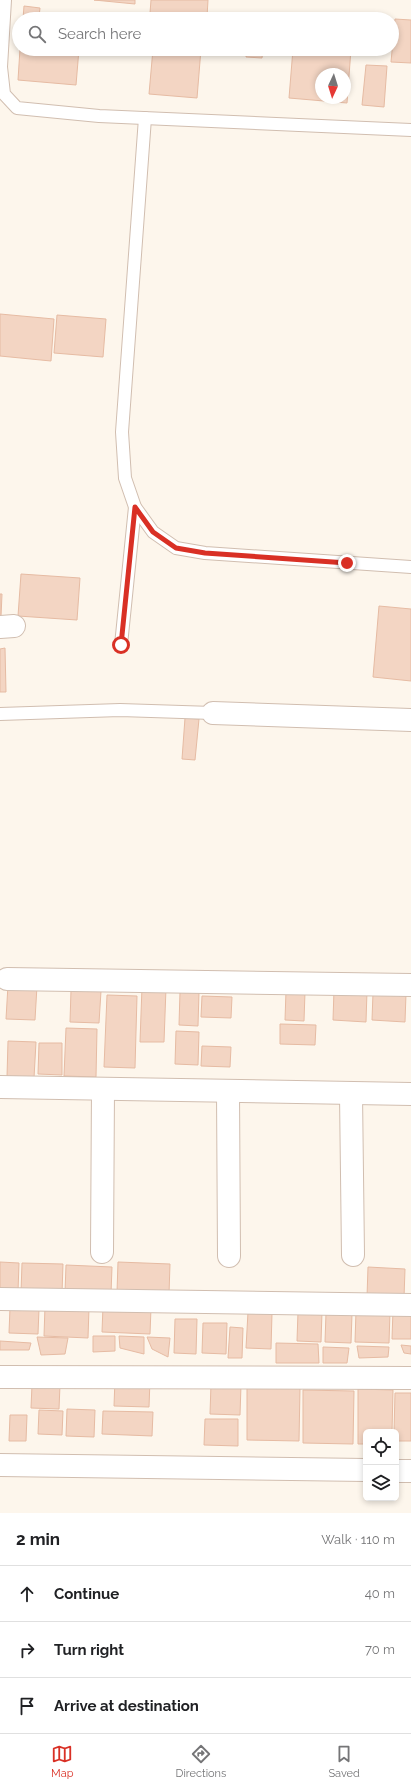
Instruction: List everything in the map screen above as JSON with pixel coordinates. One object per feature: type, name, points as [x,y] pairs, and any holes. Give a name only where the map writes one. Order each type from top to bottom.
[{"type":"street","points":[[213,713],[411,720]]},
{"type":"street","points":[[7,978],[411,985]]},
{"type":"street","points":[[0,1087],[411,1094]]},
{"type":"street","points":[[102,1252],[103,1089]]},
{"type":"street","points":[[228,1092],[229,1256]]},
{"type":"street","points":[[351,1094],[354,1256]]},
{"type":"street","points":[[0,1299],[411,1305]]},
{"type":"street","points":[[0,1377],[411,1378]]},
{"type":"street","points":[[0,1464],[363,1470]]},
{"type":"street","points":[[399,1471],[411,1471]]},
{"type":"lane","points":[[5,0],[1,67],[4,94],[17,108],[92,116],[411,130]]},
{"type":"lane","points":[[145,118],[122,432],[125,478],[135,507],[153,532],[176,548],[205,553],[411,567]]},
{"type":"lane","points":[[121,645],[135,507]]},
{"type":"lane","points":[[0,714],[120,710],[213,713]]},
{"type":"building","points":[[94,0],[135,0],[135,4]]},
{"type":"building","points":[[151,0],[208,0],[207,12],[150,12]]},
{"type":"building","points":[[24,6],[40,8],[40,12],[24,12]]},
{"type":"building","points":[[399,19],[411,20],[411,63],[391,62],[392,56],[399,56]]},
{"type":"building","points":[[20,56],[78,56],[76,85],[18,80]]},
{"type":"building","points":[[152,56],[200,56],[197,98],[149,94]]},
{"type":"building","points":[[246,56],[262,56],[262,58]]},
{"type":"building","points":[[292,56],[350,56],[350,68],[315,68],[315,100],[289,98]]},
{"type":"building","points":[[366,65],[387,66],[384,107],[362,105]]},
{"type":"building","points":[[0,314],[54,319],[51,361],[0,356]]},
{"type":"building","points":[[57,315],[106,319],[103,357],[54,353]]},
{"type":"building","points":[[21,574],[80,578],[77,620],[18,616]]},
{"type":"building","points":[[0,594],[2,594],[1,617],[0,617]]},
{"type":"building","points":[[379,606],[411,609],[411,681],[373,677]]},
{"type":"building","points":[[5,648],[6,692],[0,692],[0,649]]},
{"type":"building","points":[[185,718],[199,719],[195,760],[182,759]]},
{"type":"building","points":[[8,985],[37,986],[35,1020],[6,1019]]},
{"type":"building","points":[[142,987],[166,988],[164,1042],[140,1042]]},
{"type":"building","points":[[71,990],[101,991],[99,1023],[70,1022]]},
{"type":"building","points":[[334,990],[367,991],[366,1022],[333,1020]]},
{"type":"building","points":[[286,991],[305,992],[304,1021],[285,1020]]},
{"type":"building","points":[[180,992],[199,992],[198,1026],[179,1025]]},
{"type":"building","points":[[373,993],[406,994],[405,1022],[372,1020]]},
{"type":"building","points":[[107,995],[137,996],[135,1068],[104,1067]]},
{"type":"building","points":[[202,996],[232,997],[231,1018],[201,1017]]},
{"type":"building","points":[[280,1024],[316,1025],[315,1045],[280,1044]]},
{"type":"building","points":[[66,1028],[97,1029],[96,1077],[64,1076]]},
{"type":"building","points":[[176,1031],[199,1032],[198,1065],[175,1064]]},
{"type":"building","points":[[8,1041],[36,1042],[34,1078],[7,1077]]},
{"type":"building","points":[[39,1043],[62,1043],[62,1075],[38,1074]]},
{"type":"building","points":[[202,1046],[231,1047],[230,1067],[201,1066]]},
{"type":"building","points":[[0,1262],[19,1263],[18,1292],[0,1291]]},
{"type":"building","points":[[118,1262],[170,1264],[169,1294],[117,1292]]},
{"type":"building","points":[[22,1263],[63,1264],[62,1294],[21,1293]]},
{"type":"building","points":[[66,1265],[112,1267],[111,1294],[65,1293]]},
{"type":"building","points":[[368,1267],[405,1269],[404,1298],[367,1297]]},
{"type":"building","points":[[45,1306],[89,1308],[88,1338],[44,1336]]},
{"type":"building","points":[[103,1306],[151,1308],[150,1334],[102,1332]]},
{"type":"building","points":[[10,1308],[39,1309],[38,1334],[9,1333]]},
{"type":"building","points":[[393,1310],[411,1310],[411,1339],[392,1339]]},
{"type":"building","points":[[356,1311],[390,1312],[389,1343],[355,1342]]},
{"type":"building","points":[[248,1312],[272,1313],[271,1349],[246,1348]]},
{"type":"building","points":[[298,1312],[322,1312],[321,1342],[297,1341]]},
{"type":"building","points":[[326,1313],[352,1314],[351,1343],[325,1342]]},
{"type":"building","points":[[175,1319],[197,1319],[196,1354],[174,1353]]},
{"type":"building","points":[[203,1323],[227,1323],[226,1354],[202,1353]]},
{"type":"building","points":[[230,1327],[243,1328],[242,1358],[228,1358]]},
{"type":"building","points":[[93,1336],[115,1336],[115,1351],[93,1352]]},
{"type":"building","points":[[119,1336],[144,1337],[144,1354],[120,1348]]},
{"type":"building","points":[[37,1337],[68,1338],[65,1354],[41,1355]]},
{"type":"building","points":[[147,1337],[170,1338],[168,1357],[152,1349]]},
{"type":"building","points":[[0,1341],[31,1343],[29,1350],[0,1350]]},
{"type":"building","points":[[276,1343],[318,1344],[319,1363],[276,1363]]},
{"type":"building","points":[[401,1345],[411,1346],[411,1354],[404,1353]]},
{"type":"building","points":[[357,1346],[389,1347],[388,1357],[359,1358]]},
{"type":"building","points":[[323,1347],[349,1348],[347,1363],[323,1363]]},
{"type":"building","points":[[115,1379],[150,1380],[149,1407],[114,1406]]},
{"type":"building","points":[[211,1384],[241,1385],[240,1415],[210,1414]]},
{"type":"building","points":[[32,1385],[60,1385],[59,1409],[31,1408]]},
{"type":"building","points":[[247,1387],[300,1388],[299,1441],[247,1440]]},
{"type":"building","points":[[358,1389],[393,1390],[392,1429],[363,1429],[363,1444],[358,1444]]},
{"type":"building","points":[[303,1390],[354,1391],[353,1444],[303,1443]]},
{"type":"building","points":[[395,1393],[411,1393],[411,1441],[399,1441],[399,1429],[394,1429]]},
{"type":"building","points":[[67,1409],[95,1410],[94,1437],[66,1436]]},
{"type":"building","points":[[39,1410],[63,1411],[62,1435],[38,1434]]},
{"type":"building","points":[[103,1411],[153,1412],[152,1436],[102,1434]]},
{"type":"building","points":[[10,1415],[27,1415],[26,1441],[9,1441]]},
{"type":"building","points":[[205,1419],[238,1419],[238,1446],[204,1445]]},
{"type":"route","points":[[121,645],[135,507],[153,532],[176,548],[205,553],[347,563]]}]
